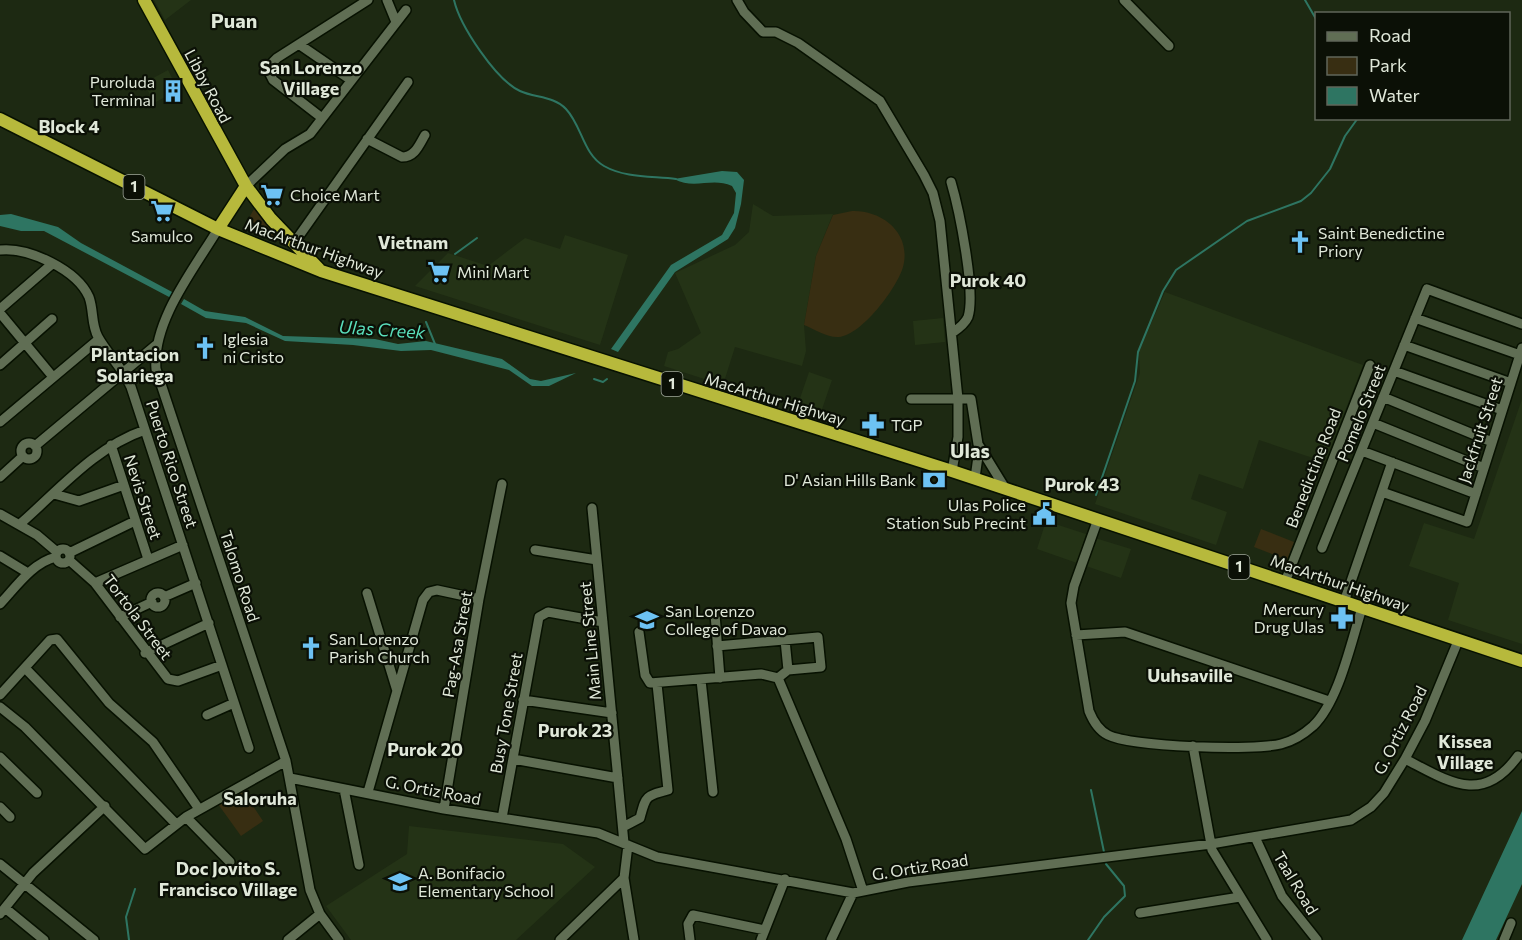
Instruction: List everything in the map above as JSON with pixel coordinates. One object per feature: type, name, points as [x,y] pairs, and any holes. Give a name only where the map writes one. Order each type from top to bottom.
[{"type":"highway","name":"Libby Road","points":[[144,0],[246,186],[321,271]]},
{"type":"highway","name":"MacArthur Highway","points":[[0,119],[218,229],[321,271],[975,478],[1522,661]]},
{"type":"highway","points":[[218,229],[246,186]]},
{"type":"street","points":[[322,118],[267,72],[272,62],[368,0]]},
{"type":"street","points":[[387,0],[396,22]]},
{"type":"street","points":[[737,0],[763,32],[776,33],[798,43],[875,96],[885,107],[933,193],[940,221],[958,399],[958,437],[952,471]]},
{"type":"street","points":[[1124,0],[1169,46]]},
{"type":"street","points":[[246,186],[285,149],[310,134],[406,10]]},
{"type":"street","points":[[300,45],[351,80]]},
{"type":"street","points":[[294,243],[408,82]]},
{"type":"street","points":[[367,139],[402,157],[407,157],[417,149],[425,135]]},
{"type":"street","points":[[951,182],[962,216],[969,299],[968,315],[952,333]]},
{"type":"street","name":"Talomo Road","points":[[218,229],[163,324],[156,345],[159,383],[286,761],[307,878],[320,914],[339,940]]},
{"type":"street","name":"Puerto Rico Street","points":[[0,250],[32,253],[82,285],[87,294],[92,307],[94,328],[99,339],[124,370],[249,748]]},
{"type":"street","points":[[52,264],[0,311],[54,377]]},
{"type":"street","name":"Pomelo Street","points":[[1322,548],[1427,289],[1522,324]]},
{"type":"street","points":[[1415,318],[1521,351]]},
{"type":"street","points":[[0,365],[52,319]]},
{"type":"street","points":[[0,422],[99,339]]},
{"type":"street","points":[[0,477],[23,456],[23,446],[28,444],[35,446],[156,345]]},
{"type":"street","points":[[1404,345],[1511,383]]},
{"type":"street","name":"Jackfruit Street","points":[[1382,492],[1467,522],[1521,351]]},
{"type":"street","name":"Benedictine Road","points":[[1285,582],[1370,365]]},
{"type":"street","points":[[1394,371],[1502,410]]},
{"type":"street","points":[[1383,396],[1492,442]]},
{"type":"street","points":[[911,399],[971,399],[979,461],[975,478]]},
{"type":"street","points":[[1373,423],[1484,468]]},
{"type":"street","points":[[20,524],[111,445],[145,430]]},
{"type":"street","points":[[978,444],[1005,488]]},
{"type":"street","name":"Nevis Street","points":[[111,445],[148,559]]},
{"type":"street","points":[[1362,451],[1476,494]]},
{"type":"street","points":[[1344,602],[1392,462]]},
{"type":"street","points":[[54,494],[79,501],[124,484]]},
{"type":"street","name":"Pag-Asa Street","points":[[444,809],[479,599],[502,484]]},
{"type":"street","name":"Main Line Street","points":[[592,508],[626,844],[624,878],[634,940]]},
{"type":"street","points":[[0,514],[20,524],[56,555]]},
{"type":"street","points":[[1098,519],[1072,595],[1076,635],[1089,711],[1102,732],[1110,736],[1133,741],[1193,746],[1284,743],[1312,727],[1329,701],[1362,608]]},
{"type":"street","points":[[0,604],[28,573],[63,549],[69,557],[135,521]]},
{"type":"street","points":[[95,583],[183,545]]},
{"type":"street","points":[[535,550],[597,560]]},
{"type":"street","points":[[0,556],[28,573]]},
{"type":"street","name":"Tortola Street","points":[[69,557],[95,583],[145,653],[172,681],[222,665]]},
{"type":"street","points":[[120,617],[152,602],[155,595],[164,597],[196,583]]},
{"type":"street","points":[[368,792],[426,595],[437,590],[479,599]]},
{"type":"street","points":[[367,593],[397,692]]},
{"type":"street","name":"Busy Tone Street","points":[[502,818],[537,620],[542,614],[548,612],[603,622]]},
{"type":"street","points":[[714,614],[720,678]]},
{"type":"street","points":[[145,653],[209,623]]},
{"type":"street","points":[[639,632],[646,678],[650,683],[767,674],[778,678],[846,839],[858,892],[831,940]]},
{"type":"street","points":[[1076,635],[1125,632],[1329,701]]},
{"type":"street","points":[[717,646],[818,637],[820,667],[788,670],[778,678]]},
{"type":"street","points":[[0,694],[50,640],[60,641],[109,703],[153,742],[199,809]]},
{"type":"street","points":[[785,640],[788,670]]},
{"type":"street","name":"G. Ortiz Road","points":[[290,778],[444,809],[598,833],[657,857],[858,892],[923,879],[1211,844],[1351,820],[1371,807],[1384,793],[1405,759],[1425,721],[1458,641]]},
{"type":"street","points":[[25,668],[176,824]]},
{"type":"street","points":[[701,680],[713,792]]},
{"type":"street","points":[[623,827],[637,822],[646,798],[668,790],[657,684]]},
{"type":"street","points":[[523,700],[612,713]]},
{"type":"street","points":[[207,715],[234,703]]},
{"type":"street","points":[[0,707],[26,727],[145,849],[186,817],[286,761]]},
{"type":"street","points":[[1193,746],[1211,844],[1218,862],[1267,940]]},
{"type":"street","points":[[1405,759],[1457,785],[1472,787],[1498,776],[1518,756]]},
{"type":"street","points":[[0,757],[37,793]]},
{"type":"street","points":[[513,759],[618,778]]},
{"type":"street","points":[[345,789],[359,864]]},
{"type":"street","points":[[45,940],[2,911],[23,885],[105,806]]},
{"type":"street","points":[[0,807],[10,817]]},
{"type":"street","points":[[186,817],[230,862]]},
{"type":"street","name":"Taal Road","points":[[1255,837],[1282,896],[1317,940]]},
{"type":"street","points":[[0,864],[23,885],[94,940]]},
{"type":"street","points":[[560,940],[624,878]]},
{"type":"street","points":[[690,940],[688,924],[693,915],[763,935],[785,879]]},
{"type":"street","points":[[1140,913],[1240,897]]},
{"type":"street","points":[[288,940],[320,914]]},
{"type":"street","points":[[1504,940],[1511,923]]},
{"type":"shaded area","points":[[154,0],[191,0],[165,20]]},
{"type":"shaded area","points":[[168,70],[178,90],[154,103],[144,83]]},
{"type":"shaded area","points":[[753,204],[773,216],[833,214],[816,256],[804,325],[806,351],[802,366],[735,347],[723,385],[664,366],[668,352],[678,349],[701,333],[675,273],[735,245],[749,232]]},
{"type":"shaded area","points":[[565,235],[628,255],[600,345],[415,286],[448,253],[488,266],[525,238],[560,249]]},
{"type":"shaded area","points":[[1165,292],[1363,365],[1325,462],[1259,440],[1243,489],[1199,474],[1191,499],[1227,512],[1216,545],[1095,504],[1140,373],[1139,351]]},
{"type":"shaded area","points":[[943,318],[945,342],[915,345],[913,321]]},
{"type":"shaded area","points":[[809,372],[832,380],[820,415],[797,407]]},
{"type":"shaded area","points":[[1522,399],[1522,644],[1448,620],[1459,583],[1409,566],[1424,523],[1474,539]]},
{"type":"shaded area","points":[[1046,521],[1086,534],[1077,563],[1037,549]]},
{"type":"shaded area","points":[[1095,538],[1131,549],[1121,578],[1086,566]]},
{"type":"shaded area","points":[[409,826],[563,844],[595,867],[516,940],[351,940],[326,906],[407,854]]},
{"type":"green space","points":[[254,209],[283,243],[245,225]]},
{"type":"green space","points":[[852,211],[884,219],[899,234],[905,255],[903,267],[894,287],[868,320],[848,334],[835,337],[804,325],[816,256],[833,215]]},
{"type":"green space","points":[[1261,529],[1294,542],[1287,560],[1254,547]]},
{"type":"green space","points":[[241,788],[263,821],[241,836],[218,804]]},
{"type":"water","points":[[722,171],[737,172],[744,180],[735,228],[728,239],[675,272],[618,352],[611,349],[671,265],[722,235],[734,213],[736,193],[732,186],[717,183],[689,183],[674,179]]},
{"type":"water","points":[[11,214],[58,227],[81,243],[174,293],[171,298],[44,231],[21,231],[0,226],[0,215]]},
{"type":"water","points":[[184,299],[205,311],[245,317],[283,336],[375,339],[398,344],[426,341],[502,359],[530,379],[541,381],[576,373],[549,386],[532,386],[509,370],[431,350],[401,351],[353,345],[285,341],[246,323],[206,318],[181,304]]},
{"type":"water","points":[[1522,811],[1522,884],[1496,940],[1462,940]]},
{"type":"waterway","name":"Ulas Creek","points":[[454,0],[463,24],[480,51],[500,76],[520,91],[550,99],[566,109],[597,161],[621,173],[676,179]]},
{"type":"waterway","points":[[1305,0],[1315,17]]},
{"type":"waterway","points":[[1096,495],[1135,381],[1138,352],[1163,291],[1176,270],[1247,221],[1301,201],[1311,193],[1330,169],[1345,136],[1357,120]]},
{"type":"waterway","points":[[455,254],[477,238]]},
{"type":"waterway","points":[[426,322],[435,344]]},
{"type":"waterway","name":"Ulas Creek","points":[[594,379],[603,382],[607,379]]},
{"type":"waterway","points":[[1091,790],[1104,852]]},
{"type":"waterway","points":[[1088,940],[1104,917],[1125,896],[1124,886],[1106,864]]},
{"type":"waterway","points":[[129,940],[126,917],[135,889]]},
{"type":"place","name":"Puroluda Terminal","points":[[173,91]]},
{"type":"place","name":"Choice Mart","points":[[272,195]]},
{"type":"place","name":"Samulco","points":[[162,211]]},
{"type":"place","name":"Saint Benedictine Priory","points":[[1300,242]]},
{"type":"place","name":"Mini Mart","points":[[439,272]]},
{"type":"place","name":"Iglesia ni Cristo","points":[[205,348]]},
{"type":"place","name":"TGP","points":[[873,425]]},
{"type":"place","name":"D' Asian Hills Bank","points":[[934,480]]},
{"type":"place","name":"Ulas Police Station Sub Precint","points":[[1044,514]]},
{"type":"place","name":"Mercury Drug Ulas","points":[[1342,618]]},
{"type":"place","name":"San Lorenzo College of Davao","points":[[647,620]]},
{"type":"place","name":"San Lorenzo Parish Church","points":[[311,648]]},
{"type":"place","name":"A. Bonifacio Elementary School","points":[[400,882]]},
{"type":"district","name":"Puan","points":[[234,21]]},
{"type":"district","name":"San Lorenzo Village","points":[[311,78]]},
{"type":"district","name":"Block 4","points":[[69,127]]},
{"type":"district","name":"Vietnam","points":[[413,243]]},
{"type":"district","name":"Purok 40","points":[[988,281]]},
{"type":"district","name":"Plantacion Solariega","points":[[135,365]]},
{"type":"district","name":"Ulas","points":[[970,451]]},
{"type":"district","name":"Purok 43","points":[[1082,485]]},
{"type":"district","name":"Uuhsaville","points":[[1190,676]]},
{"type":"district","name":"Purok 23","points":[[575,731]]},
{"type":"district","name":"Purok 20","points":[[425,750]]},
{"type":"district","name":"Kissea Village","points":[[1465,752]]},
{"type":"district","name":"Saloruha","points":[[260,799]]},
{"type":"district","name":"Doc Jovito S. Francisco Village","points":[[228,879]]}]
